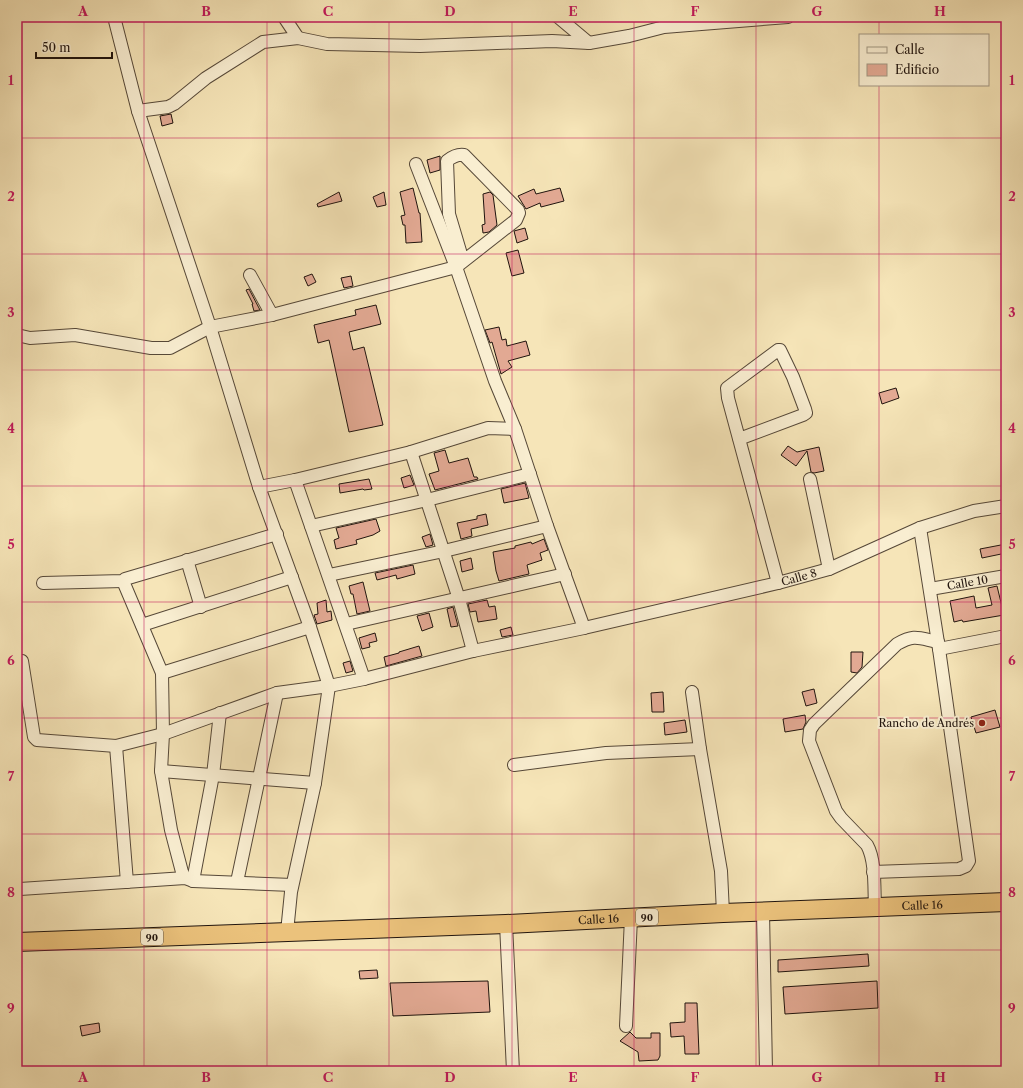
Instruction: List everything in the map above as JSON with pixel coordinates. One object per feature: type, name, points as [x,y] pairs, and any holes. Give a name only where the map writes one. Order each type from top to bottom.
[{"type":"highway","name":"Calle 16","points":[[288,932],[631,918],[723,906],[763,912],[874,900],[1006,902]]},
{"type":"highway","name":"90","points":[[17,942],[288,932]]},
{"type":"street","points":[[114,17],[138,112],[210,327],[259,487],[310,627],[329,686],[315,783],[292,888],[289,906],[288,932]]},
{"type":"street","points":[[284,17],[298,38]]},
{"type":"street","points":[[558,17],[588,43]]},
{"type":"street","points":[[138,112],[168,107],[174,104],[206,78],[263,42],[298,38],[327,44],[420,46],[552,41],[588,43],[629,36],[664,27],[788,17]]},
{"type":"street","points":[[17,335],[30,338],[75,335],[151,348],[170,348],[210,327],[272,315],[460,264],[516,220],[519,213],[518,210],[464,155],[460,154],[447,160],[449,214],[460,264],[494,381],[515,430],[547,526],[584,628]]},
{"type":"street","points":[[416,164],[460,264]]},
{"type":"street","points":[[250,275],[272,315]]},
{"type":"street","points":[[739,439],[806,413],[793,378],[780,350],[727,388],[728,398],[739,439],[778,583]]},
{"type":"street","points":[[259,487],[295,480],[411,452],[488,428],[515,430]]},
{"type":"street","points":[[411,452],[459,599],[473,652]]},
{"type":"street","points":[[311,526],[427,500],[530,474]]},
{"type":"street","points":[[810,479],[829,569]]},
{"type":"street","points":[[295,480],[364,679]]},
{"type":"street","name":"Calle 8","points":[[22,661],[34,737],[37,740],[116,746],[163,734],[277,694],[364,679],[473,652],[778,583],[829,569],[920,528],[974,511],[1006,506]]},
{"type":"street","points":[[329,575],[444,551],[547,526]]},
{"type":"street","points":[[873,876],[959,869],[966,866],[969,861],[920,528]]},
{"type":"street","points":[[43,584],[123,581],[125,579],[187,560],[277,534]]},
{"type":"street","points":[[187,560],[201,607]]},
{"type":"street","points":[[346,624],[565,574]]},
{"type":"street","name":"Calle 10","points":[[930,589],[1006,576]]},
{"type":"street","points":[[142,626],[292,577]]},
{"type":"street","points":[[123,581],[162,673],[163,734],[161,771],[171,830],[182,872],[189,879]]},
{"type":"street","points":[[162,673],[310,627]]},
{"type":"street","points":[[874,900],[873,876],[869,849],[836,811],[809,741],[810,730],[814,724],[896,644],[907,638],[913,637],[938,645],[1006,636]]},
{"type":"street","points":[[692,692],[722,884],[723,906]]},
{"type":"street","points":[[237,882],[277,694]]},
{"type":"street","points":[[189,879],[213,775],[220,713]]},
{"type":"street","points":[[116,746],[127,882]]},
{"type":"street","points":[[514,764],[606,753],[700,750]]},
{"type":"street","points":[[161,771],[315,783]]},
{"type":"street","points":[[20,889],[189,879],[292,888]]},
{"type":"street","points":[[763,912],[766,1071]]},
{"type":"street","points":[[626,1026],[631,918]]},
{"type":"street","points":[[506,924],[513,1071]]},
{"type":"building","points":[[171,114],[173,123],[162,126],[160,116]]},
{"type":"building","points":[[440,156],[440,170],[430,173],[427,160]]},
{"type":"building","points":[[413,188],[420,213],[422,242],[406,243],[405,225],[403,225],[401,216],[405,215],[400,192]]},
{"type":"building","points":[[560,188],[564,201],[541,207],[540,203],[526,209],[518,196],[534,189],[536,194]]},
{"type":"building","points":[[339,192],[342,201],[318,207],[317,204]]},
{"type":"building","points":[[384,192],[386,205],[377,207],[373,197]]},
{"type":"building","points":[[490,192],[493,195],[497,225],[489,232],[483,233],[482,225],[485,224],[483,194]]},
{"type":"building","points":[[525,228],[528,239],[517,243],[514,231]]},
{"type":"building","points":[[518,250],[524,273],[512,276],[506,253]]},
{"type":"building","points":[[312,274],[316,282],[308,286],[304,277]]},
{"type":"building","points":[[351,276],[353,286],[344,288],[341,278]]},
{"type":"building","points":[[249,289],[260,310],[254,311],[253,304],[246,290]]},
{"type":"building","points":[[376,305],[381,324],[349,332],[353,350],[364,347],[383,425],[349,432],[329,340],[318,343],[314,325],[356,315],[355,310]]},
{"type":"building","points":[[499,327],[502,340],[506,339],[507,346],[526,341],[530,355],[508,361],[512,367],[501,374],[492,342],[490,343],[485,330]]},
{"type":"building","points":[[896,388],[899,398],[882,404],[879,393]]},
{"type":"building","points":[[788,446],[797,452],[819,447],[824,471],[814,473],[811,472],[807,451],[796,466],[781,455]]},
{"type":"building","points":[[445,450],[449,463],[468,458],[474,477],[477,477],[478,479],[435,490],[429,474],[439,471],[434,453]]},
{"type":"building","points":[[410,475],[414,485],[404,488],[401,478]]},
{"type":"building","points":[[369,479],[372,489],[340,493],[339,484]]},
{"type":"building","points":[[525,483],[529,498],[504,503],[501,489]]},
{"type":"building","points":[[486,514],[488,525],[471,529],[472,536],[461,539],[457,523],[477,519],[477,516]]},
{"type":"building","points":[[376,519],[380,531],[373,535],[356,540],[357,544],[336,549],[334,540],[339,538],[336,528]]},
{"type":"building","points":[[430,534],[433,545],[426,547],[422,537]]},
{"type":"building","points":[[544,539],[548,550],[540,553],[542,560],[527,565],[529,574],[499,581],[493,552],[515,548],[515,546],[531,542],[532,544]]},
{"type":"building","points":[[1006,544],[1006,553],[982,558],[980,549]]},
{"type":"building","points":[[471,558],[473,569],[462,572],[460,561]]},
{"type":"building","points":[[413,565],[415,574],[397,579],[396,575],[377,580],[375,573]]},
{"type":"building","points":[[363,582],[370,611],[357,614],[353,594],[351,594],[349,586]]},
{"type":"building","points":[[997,586],[1004,615],[963,622],[962,620],[954,622],[950,601],[974,596],[976,608],[992,605],[988,588]]},
{"type":"building","points":[[326,600],[327,612],[331,611],[332,620],[317,624],[314,615],[318,614],[317,603]]},
{"type":"building","points":[[487,600],[489,607],[495,606],[497,619],[478,622],[476,611],[470,612],[468,604]]},
{"type":"building","points":[[453,607],[458,626],[451,627],[447,609]]},
{"type":"building","points":[[429,613],[433,627],[422,631],[417,616]]},
{"type":"building","points":[[511,627],[513,635],[502,637],[500,630]]},
{"type":"building","points":[[375,633],[377,641],[369,643],[370,647],[362,649],[359,638]]},
{"type":"building","points":[[419,646],[422,656],[386,666],[384,657]]},
{"type":"building","points":[[851,652],[863,652],[862,667],[857,673],[851,672]]},
{"type":"building","points":[[350,661],[353,671],[346,673],[343,663]]},
{"type":"building","points":[[814,689],[817,703],[806,706],[802,692]]},
{"type":"building","points":[[663,692],[664,712],[652,712],[651,693]]},
{"type":"building","points":[[995,710],[1000,727],[976,733],[971,717]]},
{"type":"building","points":[[805,715],[806,722],[803,729],[785,732],[783,719]]},
{"type":"building","points":[[685,720],[687,732],[665,735],[664,723]]},
{"type":"building","points":[[868,954],[869,966],[778,972],[778,960]]},
{"type":"building","points":[[377,970],[378,978],[360,979],[359,971]]},
{"type":"building","points":[[488,981],[490,1012],[393,1016],[390,983]]},
{"type":"building","points":[[877,981],[878,1008],[785,1014],[783,987]]},
{"type":"building","points":[[685,1003],[697,1003],[699,1054],[685,1054],[684,1036],[671,1037],[670,1023],[685,1022]]},
{"type":"building","points":[[99,1023],[100,1032],[82,1036],[80,1026]]},
{"type":"building","points":[[630,1032],[636,1038],[651,1038],[651,1033],[660,1033],[660,1056],[658,1060],[639,1061],[638,1052],[620,1041]]},
{"type":"place","name":"Rancho de Andrés","points":[[982,723]]}]
